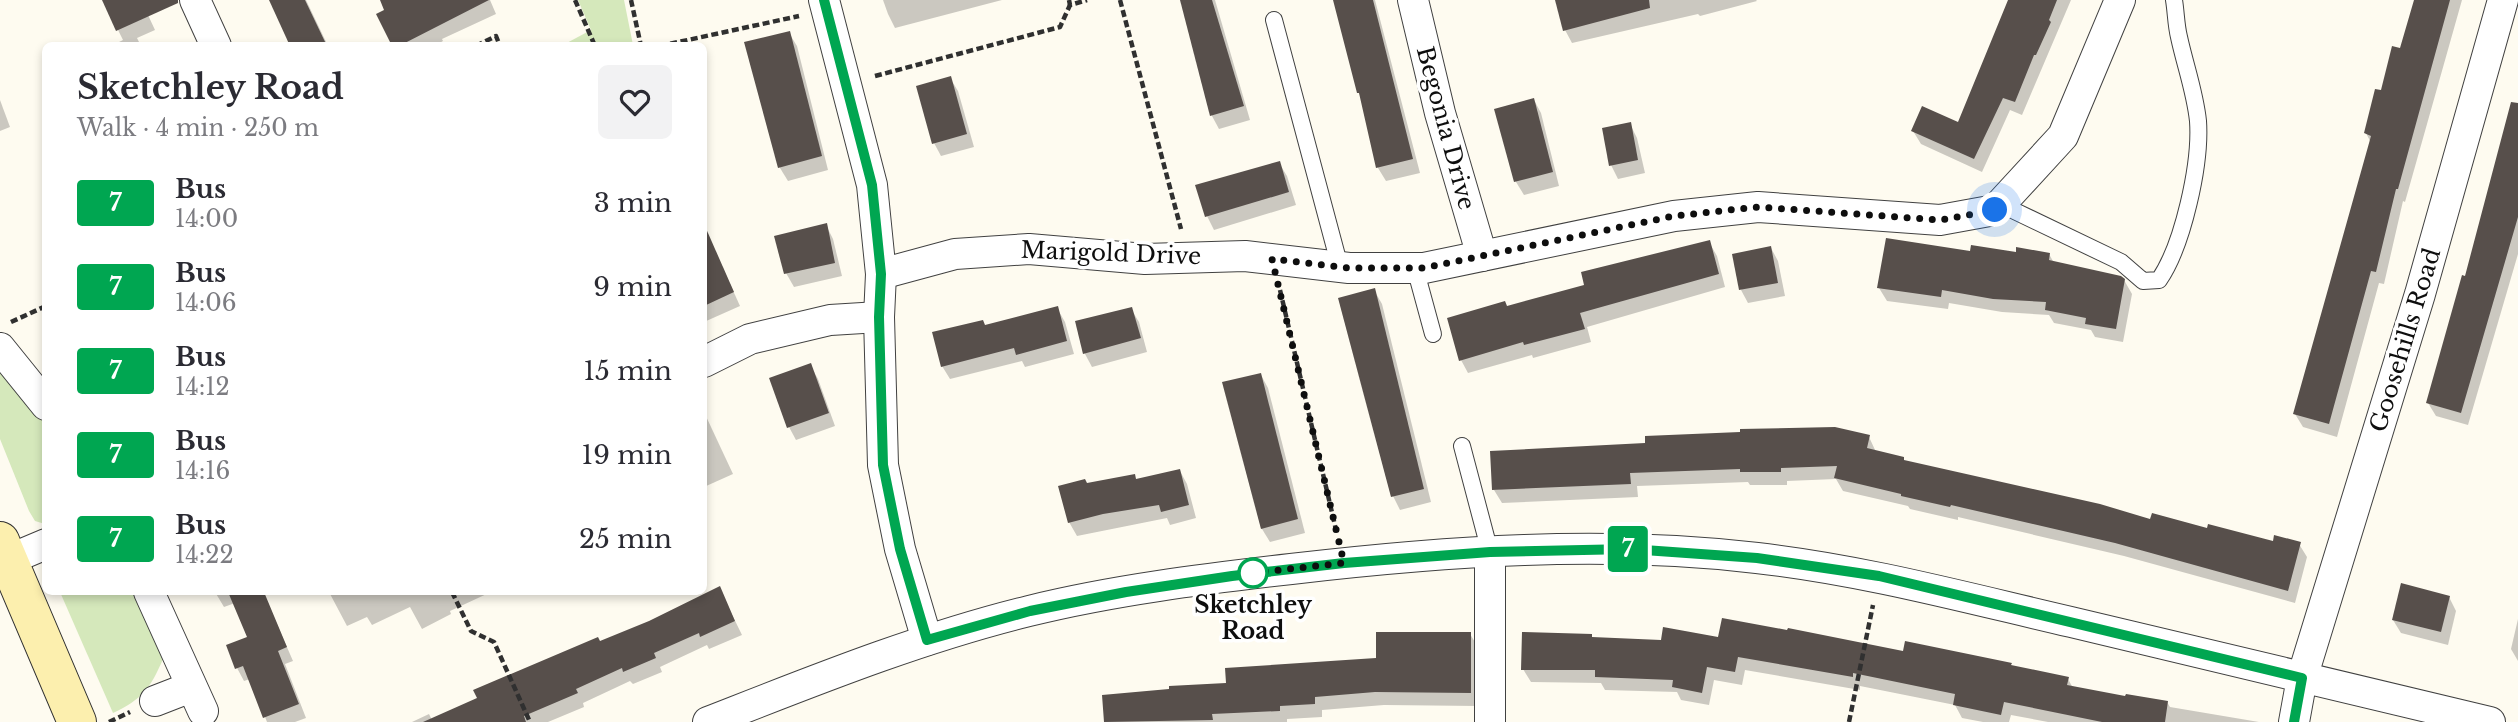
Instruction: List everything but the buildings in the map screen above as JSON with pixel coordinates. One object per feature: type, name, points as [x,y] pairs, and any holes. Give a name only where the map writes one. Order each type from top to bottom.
[{"type":"main road","points":[[4,551],[77,722]]},
{"type":"street","points":[[195,0],[214,42]]},
{"type":"street","name":"Begonia Drive","points":[[1413,0],[1440,113],[1482,256]]},
{"type":"street","points":[[2000,204],[2063,136],[2120,0]]},
{"type":"street","name":"Goosehills Road","points":[[2294,722],[2302,678],[2420,294],[2503,0]]},
{"type":"street","points":[[825,5],[872,185],[881,274],[879,317],[883,465],[900,549],[927,640]]},
{"type":"street","name":"Marigold Drive","points":[[881,274],[956,254],[1029,249],[1145,259],[1245,256],[1340,267],[1415,268],[1557,242],[1674,216],[1758,207],[1940,220],[1995,210],[2000,204]]},
{"type":"street","points":[[707,360],[750,339],[830,320],[879,317]]},
{"type":"street","points":[[0,348],[42,400]]},
{"type":"street","points":[[4,551],[42,545]]},
{"type":"street","points":[[708,722],[927,640],[1030,611],[1126,592],[1344,563],[1490,552],[1630,549],[1757,558],[1879,576],[2490,722]]},
{"type":"street","points":[[1490,552],[1490,722]]},
{"type":"street","points":[[150,595],[197,699],[155,701]]},
{"type":"lane","points":[[2000,204],[2121,262],[2143,281],[2159,280],[2171,264],[2189,201],[2197,157],[2198,123],[2195,99],[2178,33],[2174,0]]},
{"type":"lane","points":[[1273,20],[1340,267]]},
{"type":"lane","points":[[1415,268],[1433,334]]},
{"type":"lane","points":[[1462,446],[1490,552]]},
{"type":"path","points":[[575,0],[593,42]]},
{"type":"path","points":[[631,0],[640,42]]},
{"type":"path","points":[[846,84],[1060,27],[1069,2],[1087,0]]},
{"type":"path","points":[[1120,0],[1188,257]]},
{"type":"path","points":[[676,42],[825,5]]},
{"type":"path","points":[[484,42],[496,36],[498,42]]},
{"type":"path","points":[[1272,259],[1344,563]]},
{"type":"path","points":[[0,327],[42,308]]},
{"type":"path","points":[[1849,722],[1879,576]]},
{"type":"path","points":[[453,595],[471,631],[494,642],[530,722]]},
{"type":"green space","points":[[578,0],[624,0],[632,42],[569,42],[591,30]]},
{"type":"green space","points":[[0,359],[28,405],[42,420],[42,523],[35,521],[29,511],[0,439]]},
{"type":"green space","points":[[61,595],[141,595],[163,659],[144,692],[113,713]]},
{"type":"bus line","name":"7","points":[[824,0],[872,185],[881,274],[879,317],[883,465],[900,549],[927,640],[1030,611],[1126,592],[1232,576],[1344,563],[1490,552],[1630,549],[1757,558],[1879,576],[2302,678],[2294,722]]},
{"type":"place","name":"Sketchley Road","points":[[1253,573]]},
{"type":"route","points":[[1253,573],[1344,563],[1272,259],[1349,268],[1424,268],[1674,216],[1758,207],[1940,220],[1995,210]]}]
